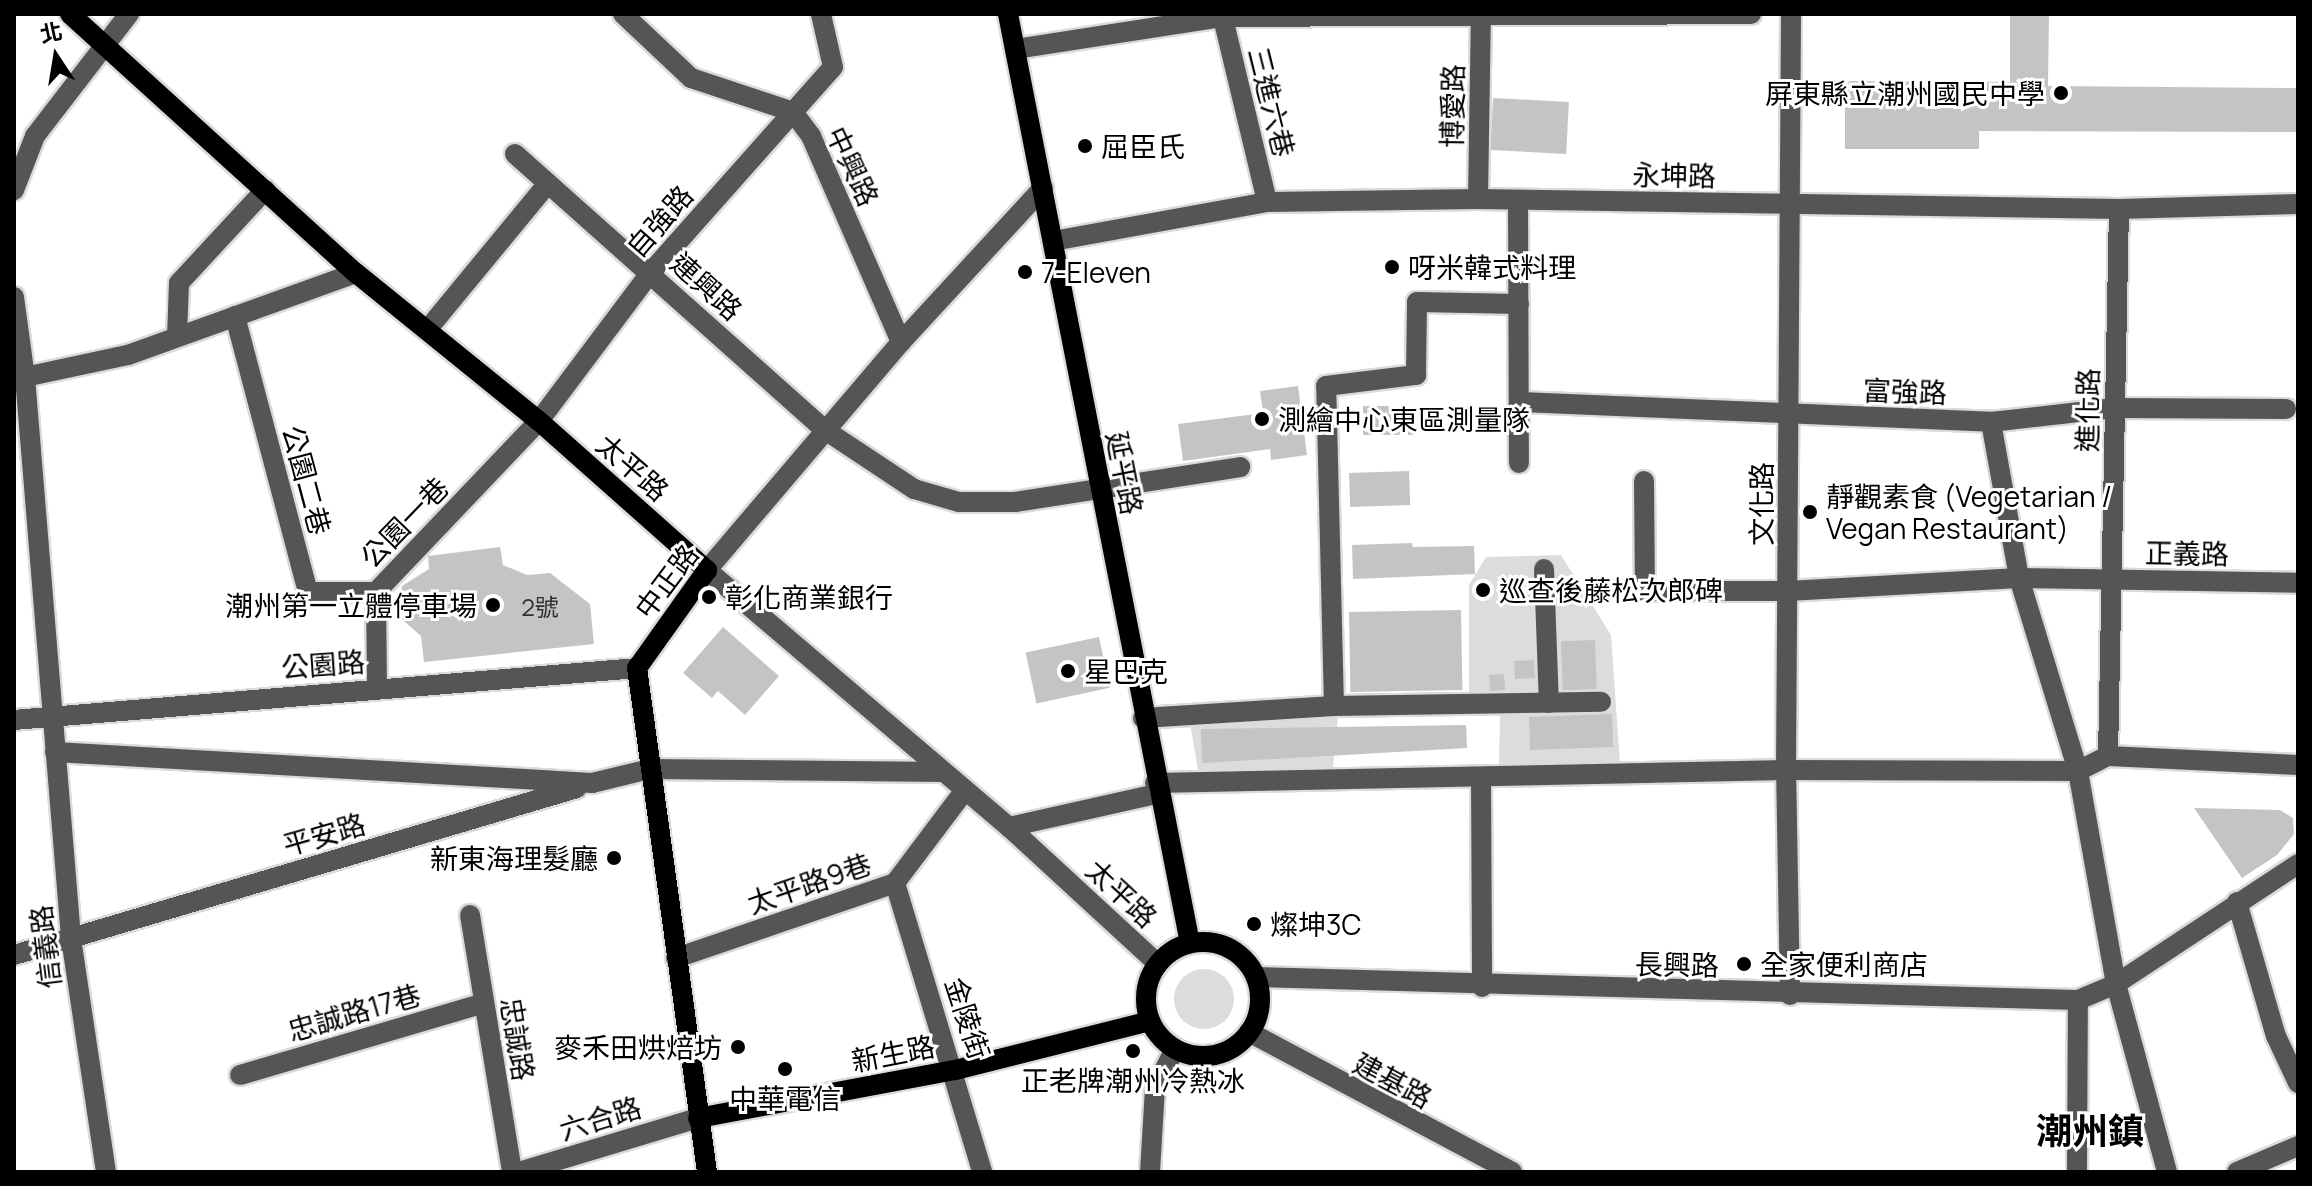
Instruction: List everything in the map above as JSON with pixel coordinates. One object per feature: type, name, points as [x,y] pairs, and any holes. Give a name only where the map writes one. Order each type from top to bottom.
[{"type":"main road","name":"太平路","points":[[70,14],[356,273],[539,421],[707,570]]},
{"type":"main road","name":"延平路","points":[[1008,14],[1156,789],[1190,943]]},
{"type":"main road","name":"中正路","points":[[637,668],[707,570]]},
{"type":"main road","points":[[637,668],[707,1172]]},
{"type":"main road","points":[[1190,943],[1220,944],[1235,951],[1256,977],[1258,1015],[1249,1032],[1223,1052],[1199,1055],[1175,1049],[1150,1021],[1147,987],[1158,964],[1190,943]]},
{"type":"main road","name":"新生路","points":[[698,1118],[955,1070],[1150,1021]]},
{"type":"street","points":[[14,190],[35,136],[103,42],[129,14]]},
{"type":"street","name":"中興路","points":[[623,14],[691,78],[793,112],[811,136],[901,342]]},
{"type":"street","name":"自強路","points":[[539,421],[651,272],[833,67],[821,14]]},
{"type":"street","points":[[1015,49],[1222,16],[1751,14]]},
{"type":"street","name":"文化路","points":[[1790,995],[1786,770],[1791,14]]},
{"type":"street","name":"博愛路","points":[[1478,199],[1481,15]]},
{"type":"street","name":"三進六巷","points":[[1222,16],[1267,202]]},
{"type":"street","name":"連興路","points":[[515,154],[825,430],[914,489],[959,502],[1015,502],[1240,467]]},
{"type":"street","points":[[427,330],[548,183]]},
{"type":"street","name":"中正路","points":[[707,570],[901,342],[1043,188]]},
{"type":"street","points":[[177,337],[179,283],[265,190]]},
{"type":"street","name":"永坤路","points":[[1053,241],[1267,202],[1478,199],[2119,209],[2298,204]]},
{"type":"street","points":[[1518,200],[1519,463]]},
{"type":"street","name":"進化路","points":[[2108,756],[2114,580],[2119,209]]},
{"type":"street","points":[[25,377],[128,355],[356,273]]},
{"type":"street","name":"信義路","points":[[14,297],[25,377],[71,938],[106,1172]]},
{"type":"street","points":[[1334,706],[1326,386],[1416,375],[1417,302],[1519,304]]},
{"type":"street","name":"公園二巷","points":[[235,316],[308,592],[376,592]]},
{"type":"street","name":"富強路","points":[[1521,402],[1991,422],[2114,408],[2286,409]]},
{"type":"street","name":"公園一巷","points":[[377,688],[376,592],[539,421]]},
{"type":"street","points":[[1991,422],[2019,578],[2078,771],[2116,984],[2167,1172]]},
{"type":"street","points":[[1644,481],[1645,591]]},
{"type":"street","points":[[1544,569],[1549,703]]},
{"type":"street","name":"太平路","points":[[707,570],[1009,827],[1158,964]]},
{"type":"street","name":"正義路","points":[[1595,591],[1788,591],[2019,578],[2298,583]]},
{"type":"street","name":"公園路","points":[[14,720],[52,713],[637,668]]},
{"type":"street","points":[[1143,718],[1334,706],[1601,702]]},
{"type":"street","points":[[55,752],[592,783],[650,769],[943,772]]},
{"type":"street","points":[[1009,827],[1156,789],[1786,770],[2078,771],[2108,756],[2298,765]]},
{"type":"street","points":[[1481,777],[1482,987]]},
{"type":"street","name":"平安路","points":[[14,955],[592,783]]},
{"type":"street","name":"太平路9巷","points":[[676,958],[895,883],[965,790]]},
{"type":"street","name":"長興路","points":[[1256,977],[1482,987],[2078,1000],[2116,984],[2298,864]]},
{"type":"street","name":"金陵街","points":[[895,883],[955,1070],[982,1172]]},
{"type":"street","points":[[2237,902],[2276,1036],[2298,1083]]},
{"type":"street","name":"忠誠路","points":[[470,915],[484,1003],[523,1171]]},
{"type":"street","points":[[2077,1172],[2078,1000]]},
{"type":"street","name":"忠誠路17巷","points":[[240,1075],[484,1003]]},
{"type":"street","name":"建基路","points":[[1249,1032],[1502,1170]]},
{"type":"street","points":[[1150,1172],[1155,1088],[1175,1049]]},
{"type":"street","name":"六合路","points":[[523,1171],[698,1118]]},
{"type":"street","points":[[2237,1172],[2298,1146]]},
{"type":"shaded area","points":[[1561,555],[1611,635],[1620,764],[1499,765],[1500,714],[1338,715],[1333,768],[1198,770],[1187,705],[1469,696],[1469,585],[1486,557]]},
{"type":"shaded area","points":[[1204,969],[1215,971],[1225,978],[1232,988],[1232,1010],[1225,1020],[1215,1027],[1204,1029],[1193,1027],[1183,1020],[1176,1010],[1174,999],[1176,988],[1183,978],[1193,971]]},
{"type":"building","points":[[2010,14],[2049,14],[2048,86],[2298,88],[2298,132],[1979,131],[1979,149],[1845,149],[1845,81],[2010,82]]},
{"type":"building","points":[[1493,98],[1569,102],[1566,154],[1490,150]]},
{"type":"building","name":"測繪中心東區測量隊","points":[[1298,386],[1307,455],[1271,460],[1270,449],[1183,461],[1178,424],[1263,413],[1260,391]]},
{"type":"building","points":[[1363,406],[1413,406],[1413,435],[1363,435]]},
{"type":"building","points":[[1409,471],[1410,505],[1350,507],[1349,473]]},
{"type":"building","points":[[1412,543],[1413,547],[1474,546],[1475,574],[1353,579],[1352,545]]},
{"type":"building","name":"潮州第一立體停車場","points":[[500,547],[503,565],[527,575],[550,573],[590,604],[594,644],[424,662],[421,636],[398,616],[402,586],[429,569],[428,556]]},
{"type":"building","points":[[1461,610],[1462,690],[1350,692],[1349,612]]},
{"type":"building","points":[[723,627],[779,676],[745,715],[718,691],[712,698],[683,673]]},
{"type":"building","name":"星巴克","points":[[1099,637],[1110,688],[1036,703],[1026,653]]},
{"type":"building","points":[[1595,640],[1597,689],[1563,690],[1561,641]]},
{"type":"building","points":[[1534,660],[1535,678],[1515,679],[1514,661]]},
{"type":"building","points":[[1504,674],[1505,690],[1490,691],[1489,675]]},
{"type":"building","points":[[1612,714],[1613,747],[1530,750],[1529,717]]},
{"type":"building","points":[[1466,725],[1467,748],[1202,763],[1201,729]]},
{"type":"building","points":[[2194,808],[2280,810],[2293,818],[2294,834],[2277,855],[2242,878]]},
{"type":"place","name":"屏東縣立潮州國民中學","points":[[2061,93]]},
{"type":"place","name":"屈臣氏","points":[[1085,146]]},
{"type":"place","name":"呀米韓式料理","points":[[1392,267]]},
{"type":"place","name":"7-Eleven","points":[[1025,272]]},
{"type":"place","name":"測繪中心東區測量隊","points":[[1262,419]]},
{"type":"place","name":"靜觀素食 (Vegetarian / Vegan Restaurant)","points":[[1810,512]]},
{"type":"place","name":"巡查後藤松次郎碑","points":[[1483,590]]},
{"type":"place","name":"彰化商業銀行","points":[[709,597]]},
{"type":"place","name":"潮州第一立體停車場","points":[[493,605]]},
{"type":"place","name":"星巴克","points":[[1068,671]]},
{"type":"place","name":"新東海理髮廳","points":[[614,858]]},
{"type":"place","name":"燦坤3C","points":[[1254,924]]},
{"type":"place","name":"全家便利商店","points":[[1744,964]]},
{"type":"place","name":"麥禾田烘焙坊","points":[[738,1047]]},
{"type":"place","name":"正老牌潮州冷熱冰","points":[[1133,1051]]},
{"type":"place","name":"中華電信","points":[[785,1069]]},
{"type":"district","name":"潮州鎮","points":[[2090,1131]]}]
